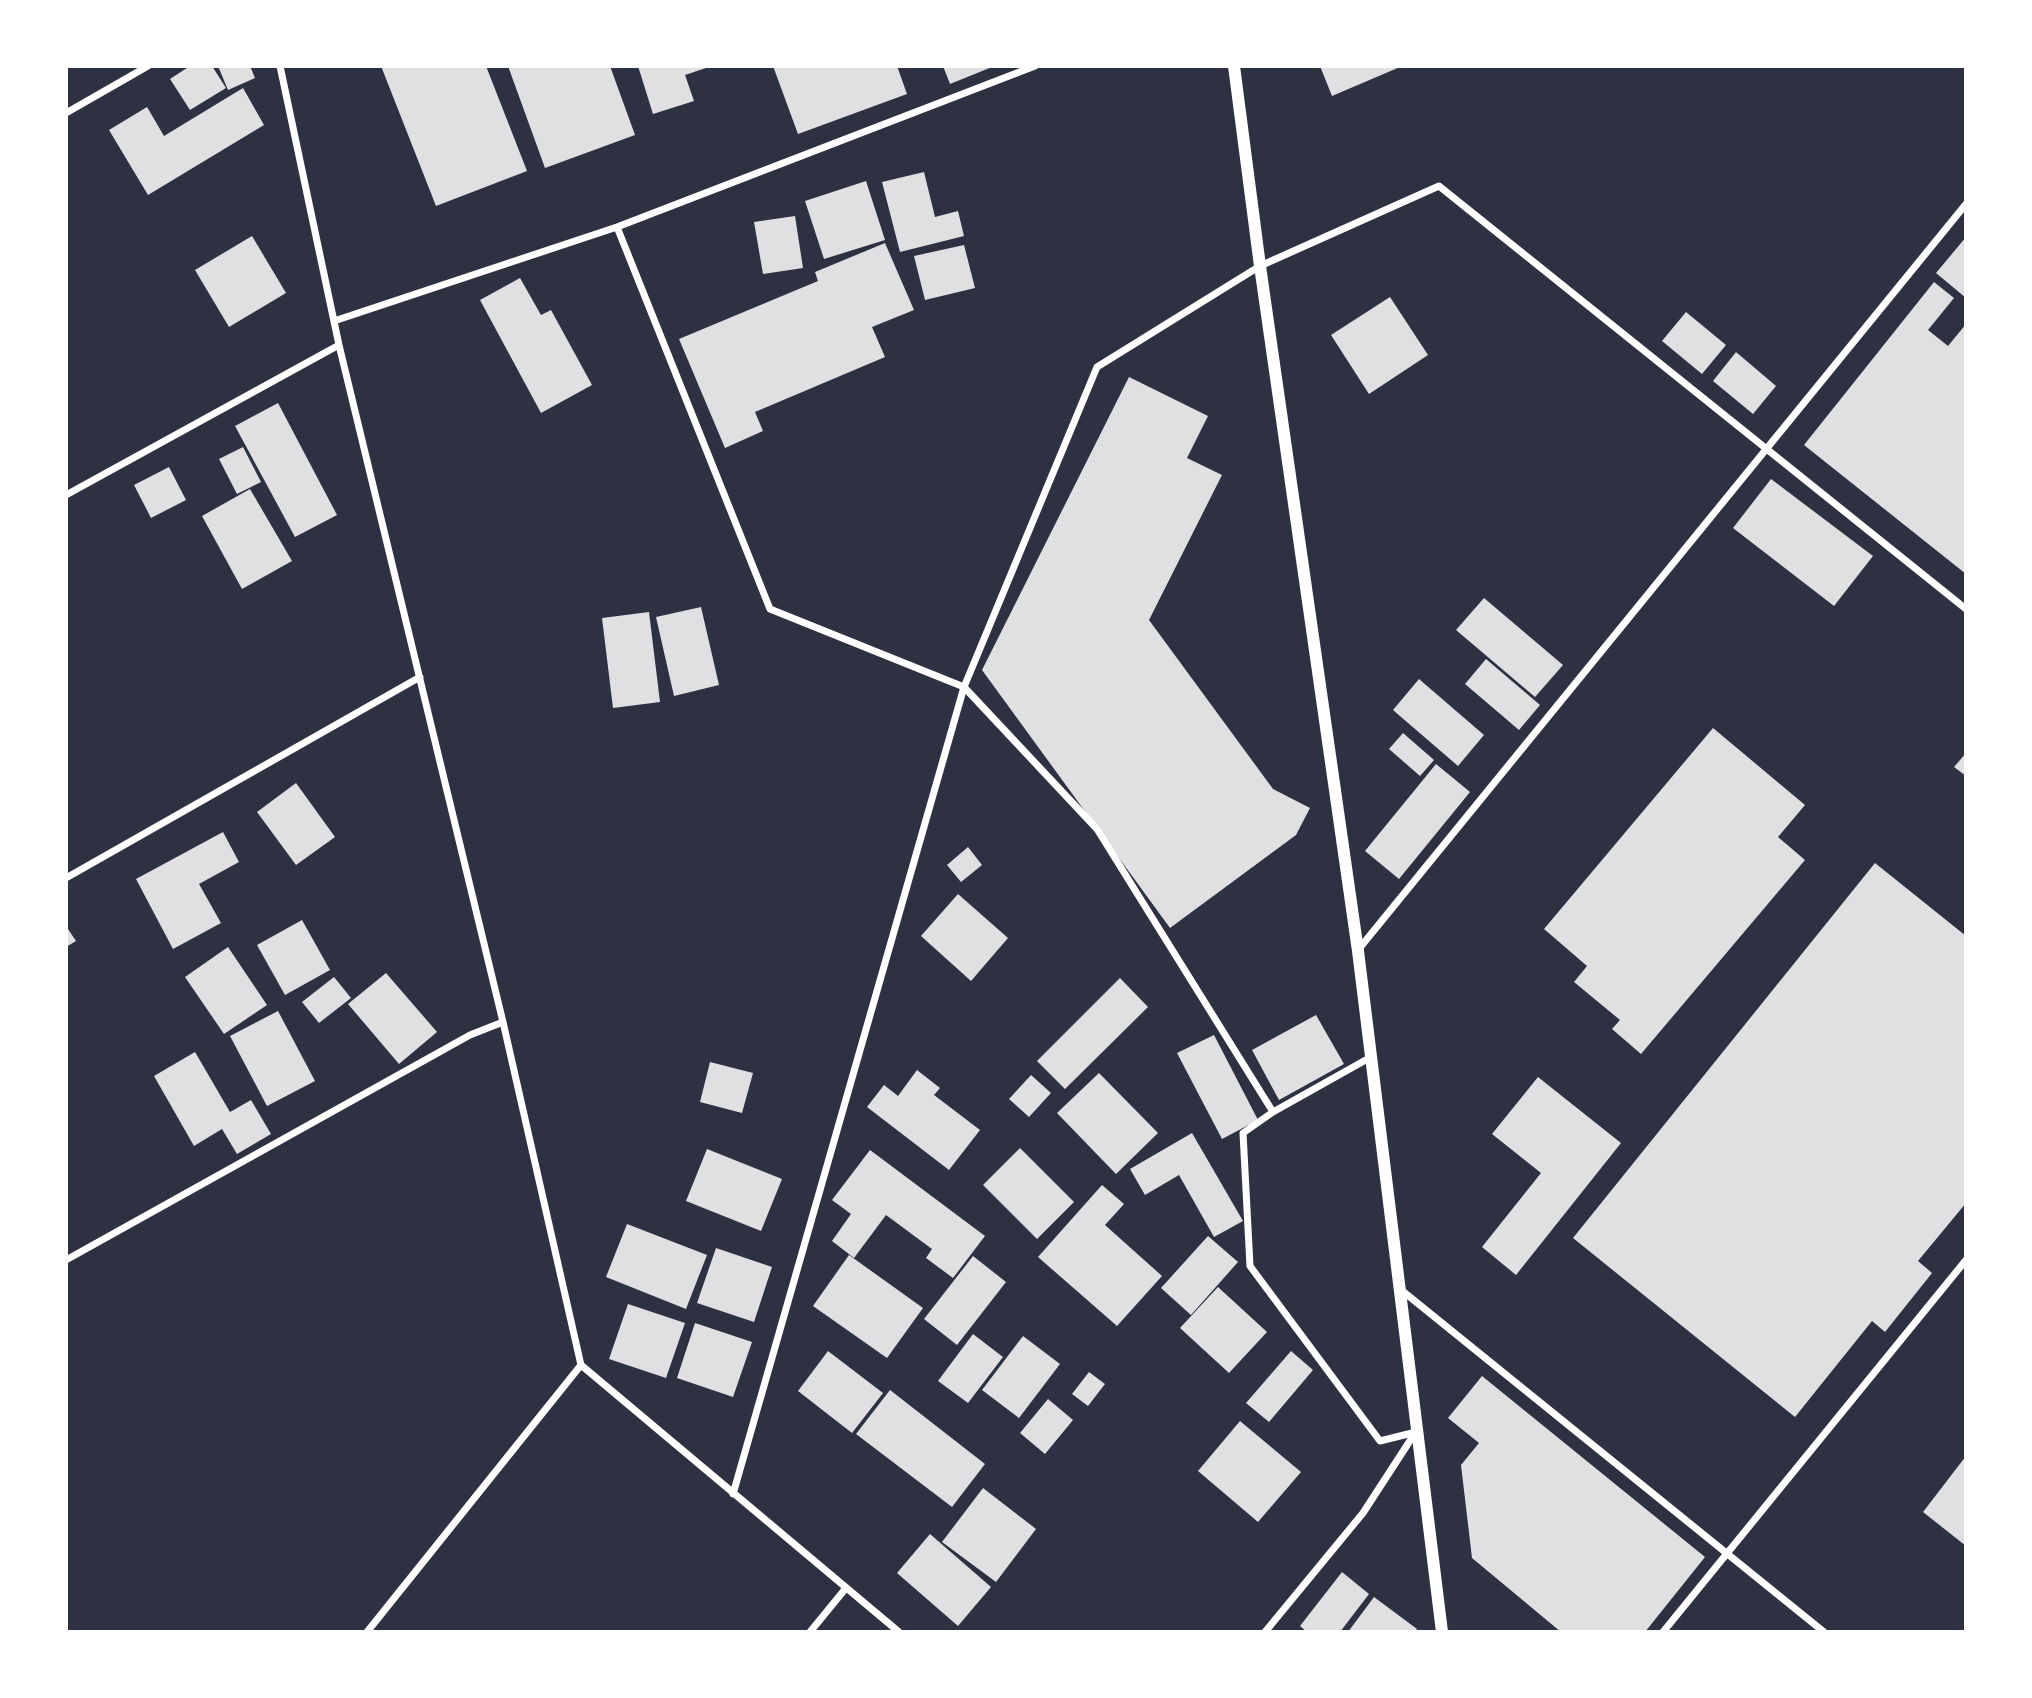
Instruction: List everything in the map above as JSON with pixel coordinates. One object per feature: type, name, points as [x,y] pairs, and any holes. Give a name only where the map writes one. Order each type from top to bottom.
[{"type":"street","points":[[66,113],[148,66]]},
{"type":"street","points":[[280,66],[339,345],[503,1022],[581,1365],[899,1632]]},
{"type":"street","points":[[334,321],[617,227],[1035,66]]},
{"type":"street","points":[[1234,66],[1358,951],[1442,1632]]},
{"type":"street","points":[[733,1494],[964,687],[1097,367],[1260,266],[1439,186],[1965,608]]},
{"type":"street","points":[[1358,951],[1965,204]]},
{"type":"street","points":[[617,227],[770,609],[964,687],[1097,829],[1273,1112]]},
{"type":"street","points":[[66,495],[339,345]]},
{"type":"street","points":[[66,878],[420,677]]},
{"type":"street","points":[[66,1260],[470,1035],[503,1022]]},
{"type":"street","points":[[1371,1057],[1273,1112],[1243,1133],[1251,1266],[1380,1441],[1416,1433]]},
{"type":"street","points":[[1663,1632],[1965,1260]]},
{"type":"street","points":[[1400,1289],[1824,1632]]},
{"type":"street","points":[[367,1632],[581,1365]]},
{"type":"street","points":[[1265,1632],[1363,1513],[1416,1433]]},
{"type":"street","points":[[810,1632],[846,1588]]},
{"type":"building","points":[[190,66],[212,66],[226,88],[190,110],[170,79]]},
{"type":"building","points":[[218,66],[250,66],[255,78],[228,90]]},
{"type":"building","points":[[381,66],[486,66],[527,171],[436,206]]},
{"type":"building","points":[[508,66],[610,66],[635,135],[545,168]]},
{"type":"building","points":[[638,66],[709,67],[685,75],[694,101],[653,114]]},
{"type":"building","points":[[773,66],[897,66],[907,94],[798,134]]},
{"type":"building","points":[[943,66],[992,66],[992,67],[950,84]]},
{"type":"building","points":[[1320,66],[1400,66],[1400,67],[1332,96]]},
{"type":"building","points":[[243,88],[264,125],[148,195],[109,130],[147,107],[164,136]]},
{"type":"building","points":[[924,172],[935,217],[958,211],[964,236],[900,252],[882,182]]},
{"type":"building","points":[[866,181],[885,240],[824,259],[805,201]]},
{"type":"building","points":[[795,216],[803,268],[763,274],[754,222]]},
{"type":"building","points":[[252,236],[286,293],[229,327],[195,270]]},
{"type":"building","points":[[1966,237],[1966,298],[1936,273]]},
{"type":"building","points":[[885,243],[914,310],[872,327],[885,357],[755,412],[763,431],[725,448],[679,339],[818,281],[815,272]]},
{"type":"building","points":[[964,245],[975,288],[925,300],[914,256]]},
{"type":"building","points":[[520,278],[541,315],[551,310],[592,385],[541,413],[480,300]]},
{"type":"building","points":[[1934,282],[1954,298],[1928,330],[1948,346],[1966,324],[1966,574],[1804,445]]},
{"type":"building","points":[[1390,297],[1428,355],[1369,394],[1331,335]]},
{"type":"building","points":[[1686,312],[1726,345],[1702,374],[1662,341]]},
{"type":"building","points":[[1736,352],[1776,386],[1753,414],[1713,381]]},
{"type":"building","points":[[1129,377],[1208,416],[1187,458],[1222,475],[1149,620],[1273,789],[1310,808],[1296,835],[1170,928],[982,670]]},
{"type":"building","points":[[278,403],[337,515],[295,537],[235,426]]},
{"type":"building","points":[[243,447],[261,482],[237,494],[219,459]]},
{"type":"building","points":[[169,467],[186,500],[151,518],[134,485]]},
{"type":"building","points":[[1771,479],[1873,556],[1834,606],[1733,528]]},
{"type":"building","points":[[250,489],[292,561],[242,589],[202,516]]},
{"type":"building","points":[[1484,598],[1563,665],[1535,697],[1456,630]]},
{"type":"building","points":[[701,607],[719,685],[674,696],[656,617]]},
{"type":"building","points":[[649,612],[660,702],[613,708],[602,618]]},
{"type":"building","points":[[1486,659],[1540,705],[1519,730],[1465,684]]},
{"type":"building","points":[[1419,679],[1484,735],[1458,766],[1393,710]]},
{"type":"building","points":[[1713,728],[1805,805],[1778,837],[1805,860],[1641,1054],[1612,1029],[1620,1020],[1574,982],[1587,966],[1544,929]]},
{"type":"building","points":[[1403,733],[1434,760],[1420,776],[1389,749]]},
{"type":"building","points":[[1966,753],[1966,776],[1954,767]]},
{"type":"building","points":[[1436,764],[1470,792],[1399,879],[1365,851]]},
{"type":"building","points":[[296,783],[335,837],[296,865],[257,812]]},
{"type":"building","points":[[223,832],[239,862],[199,884],[221,923],[173,949],[136,879]]},
{"type":"building","points":[[968,847],[982,865],[961,882],[947,865]]},
{"type":"building","points":[[1875,863],[1966,936],[1966,1203],[1918,1261],[1932,1273],[1885,1332],[1872,1321],[1795,1417],[1573,1238]]},
{"type":"building","points":[[958,894],[1008,938],[971,981],[921,936]]},
{"type":"building","points":[[302,920],[330,970],[285,995],[257,945]]},
{"type":"building","points":[[66,926],[76,941],[66,947]]},
{"type":"building","points":[[228,947],[267,1005],[224,1034],[185,977]]},
{"type":"building","points":[[386,973],[437,1032],[399,1064],[348,1004]]},
{"type":"building","points":[[334,977],[351,998],[319,1023],[302,1002]]},
{"type":"building","points":[[1120,978],[1148,1007],[1065,1089],[1037,1061]]},
{"type":"building","points":[[278,1011],[315,1081],[267,1106],[230,1036]]},
{"type":"building","points":[[1316,1015],[1344,1064],[1279,1100],[1252,1050]]},
{"type":"building","points":[[1214,1035],[1258,1120],[1222,1139],[1177,1053]]},
{"type":"building","points":[[195,1052],[230,1112],[251,1100],[271,1134],[237,1154],[222,1129],[194,1146],[154,1076]]},
{"type":"building","points":[[710,1062],[753,1073],[742,1113],[700,1102]]},
{"type":"building","points":[[917,1070],[940,1088],[934,1095],[980,1130],[949,1170],[867,1107],[884,1085],[898,1096]]},
{"type":"building","points":[[1099,1073],[1158,1133],[1116,1174],[1057,1113]]},
{"type":"building","points":[[1031,1075],[1051,1093],[1029,1117],[1009,1099]]},
{"type":"building","points":[[1538,1077],[1621,1143],[1516,1275],[1482,1247],[1541,1173],[1492,1134]]},
{"type":"building","points":[[1192,1133],[1243,1221],[1214,1237],[1179,1175],[1145,1195],[1130,1169]]},
{"type":"building","points":[[1020,1148],[1074,1202],[1037,1239],[983,1185]]},
{"type":"building","points":[[707,1149],[782,1179],[761,1231],[686,1201]]},
{"type":"building","points":[[870,1150],[985,1236],[953,1278],[926,1258],[932,1249],[886,1215],[854,1258],[832,1241],[851,1214],[832,1200]]},
{"type":"building","points":[[1102,1185],[1124,1204],[1105,1225],[1162,1276],[1117,1326],[1038,1257]]},
{"type":"building","points":[[627,1224],[707,1255],[686,1309],[606,1277]]},
{"type":"building","points":[[1208,1236],[1238,1262],[1191,1315],[1161,1288]]},
{"type":"building","points":[[716,1248],[772,1267],[754,1322],[697,1303]]},
{"type":"building","points":[[849,1255],[923,1308],[887,1358],[813,1306]]},
{"type":"building","points":[[973,1256],[1006,1282],[957,1345],[924,1319]]},
{"type":"building","points":[[1218,1287],[1267,1332],[1229,1373],[1180,1328]]},
{"type":"building","points":[[628,1304],[685,1323],[666,1378],[609,1359]]},
{"type":"building","points":[[695,1323],[752,1342],[733,1397],[677,1378]]},
{"type":"building","points":[[973,1334],[1003,1357],[968,1403],[938,1381]]},
{"type":"building","points":[[1023,1336],[1060,1364],[1019,1418],[982,1390]]},
{"type":"building","points":[[828,1351],[883,1393],[852,1433],[798,1391]]},
{"type":"building","points":[[1291,1351],[1313,1370],[1269,1422],[1246,1403]]},
{"type":"building","points":[[1089,1372],[1105,1384],[1088,1406],[1072,1394]]},
{"type":"building","points":[[1482,1376],[1705,1557],[1645,1632],[1561,1632],[1472,1558],[1461,1465],[1479,1443],[1448,1418]]},
{"type":"building","points":[[890,1390],[985,1464],[952,1507],[856,1434]]},
{"type":"building","points":[[1048,1399],[1073,1420],[1045,1454],[1020,1433]]},
{"type":"building","points":[[1240,1421],[1301,1472],[1258,1522],[1198,1471]]},
{"type":"building","points":[[1966,1456],[1966,1546],[1923,1512]]},
{"type":"building","points":[[983,1488],[1036,1529],[996,1582],[942,1542]]},
{"type":"building","points":[[930,1534],[991,1587],[958,1626],[897,1573]]},
{"type":"building","points":[[1342,1572],[1369,1594],[1340,1632],[1307,1632],[1300,1626]]},
{"type":"building","points":[[1374,1597],[1417,1629],[1415,1632],[1348,1632]]}]
